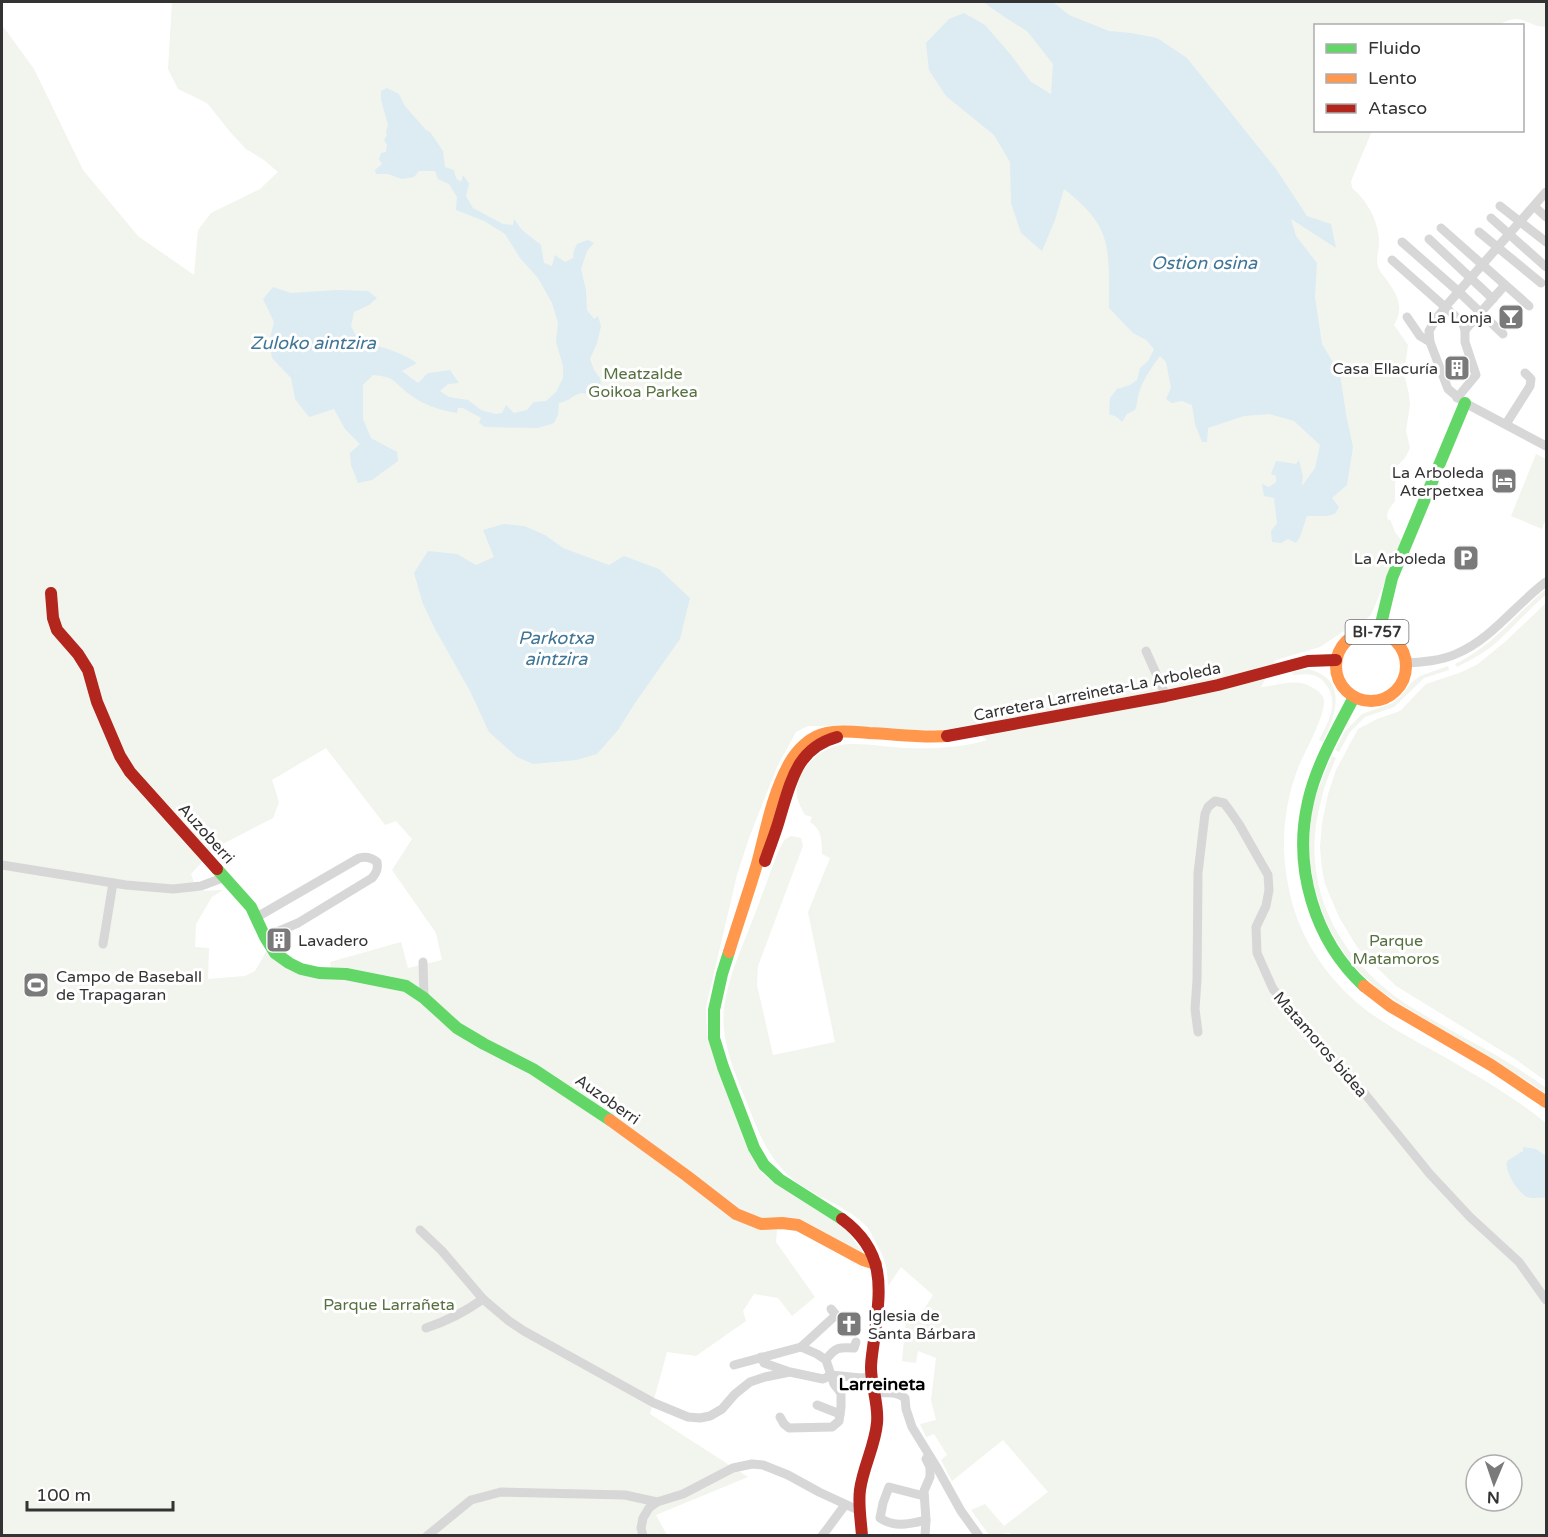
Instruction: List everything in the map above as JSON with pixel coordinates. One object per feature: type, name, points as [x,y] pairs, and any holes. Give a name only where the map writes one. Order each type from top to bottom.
[{"type":"street","points":[[1546,192],[1446,306],[1429,331],[1430,342],[1448,389],[1461,400],[1546,446]]},
{"type":"street","points":[[1500,206],[1546,242]]},
{"type":"street","points":[[1535,207],[1546,217]]},
{"type":"street","points":[[1491,218],[1546,267]]},
{"type":"street","points":[[1441,228],[1529,306]]},
{"type":"street","points":[[1479,232],[1541,283]]},
{"type":"street","points":[[1429,239],[1493,299]]},
{"type":"street","points":[[1402,242],[1503,334]]},
{"type":"street","points":[[1379,632],[1392,578],[1461,400],[1476,375],[1465,342],[1462,322],[1392,260]]},
{"type":"street","points":[[1465,330],[1505,285]]},
{"type":"street","points":[[1407,317],[1420,336],[1430,342]]},
{"type":"street","points":[[1506,424],[1530,386],[1531,379],[1525,373]]},
{"type":"street","points":[[1406,663],[1434,661],[1457,654],[1472,646],[1546,582]]},
{"type":"street","name":"Auzoberri","points":[[51,593],[52,618],[57,630],[78,654],[88,670],[97,702],[120,756],[130,772],[252,907],[275,953],[301,969],[319,973],[346,974],[406,986],[457,1028],[533,1069],[597,1111],[736,1214],[767,1224],[798,1225],[863,1260],[876,1264]]},
{"type":"street","name":"BI-757","points":[[1367,631],[1379,632],[1389,636],[1403,652],[1406,663],[1405,674],[1395,692],[1386,698],[1365,701],[1345,691],[1339,682],[1336,660],[1347,640],[1356,634],[1367,631]]},
{"type":"street","points":[[1146,651],[1166,696]]},
{"type":"street","name":"Carretera Larreineta-La Arboleda","points":[[876,1264],[865,1242],[850,1225],[831,1210],[779,1179],[764,1165],[754,1148],[714,1038],[714,1010],[717,995],[771,810],[790,762],[803,745],[823,734],[835,732],[934,738],[952,736],[1166,696],[1308,661],[1336,660]]},
{"type":"street","points":[[1354,697],[1314,782],[1305,822],[1303,856],[1305,878],[1315,913],[1325,936],[1342,963],[1382,1000],[1491,1065],[1546,1101]]},
{"type":"street","name":"Matamoros bidea","points":[[1198,1032],[1195,1009],[1198,873],[1205,814],[1208,807],[1215,801],[1224,803],[1230,811],[1268,875],[1269,890],[1266,906],[1256,927],[1257,953],[1273,989],[1365,1094],[1429,1173],[1470,1217],[1520,1262],[1546,1300]]},
{"type":"street","points":[[257,917],[359,858],[371,858],[377,862],[377,872],[372,878],[298,922],[265,937]]},
{"type":"street","points":[[2,865],[113,883],[172,889],[201,886],[225,877]]},
{"type":"street","points":[[103,944],[113,883]]},
{"type":"street","points":[[423,962],[424,999]]},
{"type":"street","points":[[420,1230],[442,1251],[483,1299],[509,1321],[654,1403],[688,1417],[710,1416],[750,1382],[790,1372]]},
{"type":"street","points":[[862,1536],[860,1491],[877,1423],[876,1393],[872,1377],[879,1296],[876,1264]]},
{"type":"street","points":[[426,1328],[446,1322],[483,1299]]},
{"type":"street","points":[[734,1365],[801,1347],[836,1315],[831,1309]]},
{"type":"street","points":[[826,1360],[837,1348],[854,1348],[856,1342]]},
{"type":"street","points":[[780,1417],[789,1428],[800,1431],[832,1427],[839,1421],[841,1393],[834,1384],[826,1360],[801,1347]]},
{"type":"street","points":[[761,1357],[764,1363],[790,1372],[823,1379],[831,1375],[872,1377]]},
{"type":"street","points":[[876,1393],[890,1392],[905,1398],[912,1427],[961,1511],[979,1536]]},
{"type":"street","points":[[817,1405],[840,1414]]},
{"type":"street","points":[[925,1536],[924,1496],[930,1477],[930,1467],[926,1459],[929,1454]]},
{"type":"street","points":[[642,1536],[643,1518],[649,1508],[657,1502],[682,1494],[734,1468],[752,1464],[763,1465],[788,1475],[860,1511]]},
{"type":"street","points":[[924,1496],[889,1487],[880,1518],[895,1525],[926,1520]]},
{"type":"street","points":[[428,1536],[471,1500],[501,1492],[625,1495],[657,1502]]},
{"type":"street","points":[[824,1534],[845,1505]]},
{"type":"green space","points":[[172,2],[1546,2],[1546,26],[1542,27],[1516,19],[1500,24],[1314,24],[1314,132],[1372,132],[1351,181],[1352,188],[1368,206],[1375,221],[1379,237],[1378,267],[1398,301],[1399,312],[1394,325],[1408,345],[1404,374],[1410,405],[1406,431],[1410,448],[1405,458],[1397,466],[1395,501],[1387,515],[1388,521],[1390,519],[1395,532],[1402,541],[1371,615],[1320,647],[1276,660],[1261,687],[1301,683],[1316,690],[1323,697],[1324,703],[1319,721],[1292,785],[1284,835],[1285,868],[1292,902],[1297,919],[1314,952],[1348,995],[1376,1017],[1494,1087],[1546,1123],[1546,1535],[1017,1536],[1009,1533],[989,1535],[971,1510],[985,1504],[1004,1526],[1048,1492],[1003,1440],[952,1481],[941,1460],[947,1455],[934,1434],[926,1437],[920,1424],[936,1420],[931,1400],[936,1358],[918,1351],[916,1363],[902,1361],[907,1308],[919,1317],[933,1295],[901,1267],[888,1286],[884,1259],[867,1227],[852,1214],[798,1183],[774,1159],[758,1129],[734,1070],[723,1018],[727,992],[735,966],[778,852],[785,839],[791,836],[801,838],[803,846],[758,966],[757,985],[773,1055],[835,1042],[808,912],[830,858],[822,854],[819,832],[810,822],[812,817],[805,815],[797,798],[798,781],[813,759],[827,749],[843,745],[936,748],[967,745],[987,740],[968,727],[908,730],[808,726],[796,732],[777,767],[749,838],[737,875],[706,1007],[707,1034],[744,1140],[763,1174],[777,1185],[836,1220],[849,1233],[865,1256],[854,1264],[838,1251],[792,1229],[777,1229],[776,1242],[815,1297],[792,1316],[778,1298],[754,1294],[743,1311],[746,1321],[696,1356],[667,1352],[650,1414],[748,1477],[656,1515],[667,1535],[2,1535],[2,25],[34,69],[83,170],[138,236],[194,275],[198,230],[211,213],[260,189],[278,172],[246,149],[207,103],[178,89],[168,69]],"holes":[[[326,748],[385,825],[396,821],[412,839],[392,870],[436,933],[442,960],[408,968],[401,942],[330,962],[331,969],[291,970],[267,950],[255,971],[245,976],[208,979],[209,948],[195,947],[196,924],[212,897],[223,890],[197,891],[191,874],[215,848],[273,818],[279,802],[272,780]]]},
{"type":"green space","points":[[1536,454],[1546,459],[1546,518],[1542,529],[1511,516]]},
{"type":"green space","points":[[1546,589],[1546,595],[1498,641],[1473,659],[1457,667],[1455,664],[1492,639]]},
{"type":"green space","name":"Parque Matamoros","points":[[1546,603],[1546,1081],[1515,1059],[1396,986],[1373,964],[1357,947],[1339,917],[1325,884],[1320,847],[1328,794],[1336,770],[1358,729],[1400,711],[1426,684],[1478,664]]},
{"type":"green space","points":[[1448,666],[1449,670],[1424,678],[1394,707],[1365,717],[1350,732],[1339,752],[1335,750],[1345,731],[1362,714],[1393,703],[1420,676]]},
{"type":"green space","points":[[1308,669],[1321,674],[1334,689],[1335,710],[1323,742],[1319,740],[1331,713],[1332,700],[1327,686],[1320,678],[1308,674],[1293,675],[1292,672]]},
{"type":"green space","points":[[1332,756],[1336,758],[1324,790],[1315,831],[1315,861],[1320,889],[1329,916],[1343,941],[1360,964],[1406,1004],[1530,1076],[1546,1088],[1546,1095],[1534,1085],[1385,994],[1359,971],[1334,938],[1318,900],[1310,858],[1309,837],[1314,800]]},
{"type":"water","name":"Ostion osina","points":[[983,2],[1053,2],[1069,15],[1109,31],[1157,38],[1187,58],[1276,169],[1307,216],[1331,224],[1336,248],[1291,219],[1296,236],[1317,263],[1315,297],[1322,344],[1340,374],[1353,447],[1347,485],[1332,498],[1339,507],[1335,514],[1307,516],[1296,543],[1288,539],[1281,543],[1272,542],[1271,531],[1277,523],[1274,498],[1264,496],[1262,484],[1269,487],[1276,482],[1276,476],[1271,474],[1276,461],[1296,464],[1299,460],[1303,476],[1302,486],[1315,468],[1320,445],[1294,421],[1269,414],[1244,416],[1208,428],[1207,442],[1202,442],[1195,424],[1192,405],[1182,401],[1172,403],[1166,399],[1171,388],[1166,362],[1160,356],[1144,381],[1135,410],[1127,414],[1122,422],[1109,414],[1110,398],[1117,389],[1137,380],[1140,368],[1148,361],[1154,349],[1146,340],[1133,333],[1109,308],[1108,259],[1105,240],[1099,226],[1086,208],[1064,189],[1055,220],[1042,251],[1021,233],[1011,203],[1010,162],[994,135],[946,96],[929,70],[926,43],[949,19],[964,13],[985,25],[1030,81],[1051,94],[1053,64],[1027,31]]},
{"type":"water","name":"Zuloko aintzira","points":[[387,88],[399,94],[405,106],[430,132],[443,151],[445,167],[454,170],[456,178],[461,182],[463,175],[469,184],[466,196],[473,208],[503,224],[513,225],[514,219],[522,230],[541,245],[544,263],[552,266],[555,255],[565,262],[573,258],[577,244],[588,240],[594,243],[587,251],[581,269],[586,290],[587,310],[594,319],[598,316],[601,326],[590,359],[600,378],[602,390],[596,396],[583,393],[559,403],[558,415],[554,423],[538,428],[485,427],[479,423],[481,418],[463,408],[458,408],[457,413],[445,411],[414,398],[390,378],[373,375],[363,385],[363,419],[371,438],[397,452],[398,461],[372,480],[358,483],[351,465],[350,453],[360,444],[345,429],[334,409],[309,417],[295,399],[291,378],[272,358],[269,342],[274,322],[263,299],[273,287],[291,293],[337,290],[368,291],[377,298],[369,305],[354,312],[351,326],[359,342],[403,355],[417,363],[402,371],[418,383],[428,373],[450,370],[459,383],[448,384],[440,391],[449,397],[468,400],[481,410],[495,414],[502,413],[506,405],[514,413],[527,410],[534,402],[546,401],[556,392],[563,378],[563,366],[556,342],[558,323],[552,303],[538,278],[520,258],[505,234],[484,221],[456,210],[457,197],[449,184],[438,179],[435,171],[419,171],[414,177],[402,179],[388,174],[376,174],[375,170],[382,164],[379,159],[381,153],[386,152],[387,145],[384,140],[388,125],[381,100],[381,91]]},
{"type":"water","name":"Parkotxa aintzira","points":[[504,524],[524,526],[545,535],[563,548],[609,565],[624,556],[659,569],[690,598],[680,639],[618,730],[597,754],[576,760],[533,764],[517,757],[489,732],[470,691],[423,604],[414,573],[428,551],[457,554],[476,565],[494,557],[483,530]]},
{"type":"water","points":[[1523,1147],[1536,1149],[1546,1156],[1546,1198],[1532,1198],[1523,1195],[1512,1181],[1507,1161],[1523,1151]]},
{"type":"traffic: fast","points":[[1379,632],[1392,578],[1465,403]]},
{"type":"traffic: fast","points":[[1354,697],[1316,775],[1308,802],[1303,852],[1306,877],[1320,925],[1347,968],[1364,986]]},
{"type":"traffic: fast","points":[[217,869],[251,907],[275,953],[289,963],[301,969],[319,973],[346,974],[406,986],[424,998],[457,1028],[533,1069],[610,1120]]},
{"type":"traffic: fast","points":[[729,952],[714,1010],[714,1038],[754,1148],[764,1165],[779,1179],[842,1219]]},
{"type":"traffic: slow","points":[[1371,631],[1384,634],[1396,641],[1403,653],[1406,666],[1403,679],[1396,691],[1384,698],[1371,701],[1358,698],[1346,691],[1339,679],[1336,666],[1339,653],[1346,641],[1358,634],[1371,631]]},
{"type":"traffic: slow","points":[[729,952],[778,788],[789,764],[800,748],[815,737],[837,732],[947,736]]},
{"type":"traffic: slow","points":[[1364,986],[1390,1006],[1491,1065],[1546,1102]]},
{"type":"traffic: slow","points":[[610,1120],[736,1214],[761,1224],[798,1225],[863,1260],[876,1264]]},
{"type":"traffic: jam","points":[[51,593],[53,618],[57,630],[78,654],[88,670],[97,702],[120,756],[130,772],[217,869]]},
{"type":"traffic: jam","points":[[947,736],[1166,696],[1308,661],[1336,660]]},
{"type":"traffic: jam","points":[[765,861],[792,779],[798,768],[813,749],[837,737]]},
{"type":"traffic: jam","points":[[842,1219],[857,1232],[867,1245],[874,1259],[879,1289],[871,1368],[877,1423],[860,1490],[862,1536]]},
{"type":"place","name":"La Lonja","points":[[1511,317]]},
{"type":"place","name":"Casa Ellacuría","points":[[1457,368]]},
{"type":"place","name":"La Arboleda Aterpetxea","points":[[1504,481]]},
{"type":"place","name":"La Arboleda","points":[[1466,558]]},
{"type":"place","name":"Lavadero","points":[[279,940]]},
{"type":"place","name":"Campo de Baseball de Trapagaran","points":[[36,985]]},
{"type":"place","name":"Iglesia de Santa Bárbara","points":[[849,1324]]},
{"type":"district","name":"Larreineta","points":[[882,1384]]},
{"type":"park label","name":"Meatzalde Goikoa Parkea","points":[[643,382]]},
{"type":"park label","name":"Parque Larrañeta","points":[[389,1304]]}]
